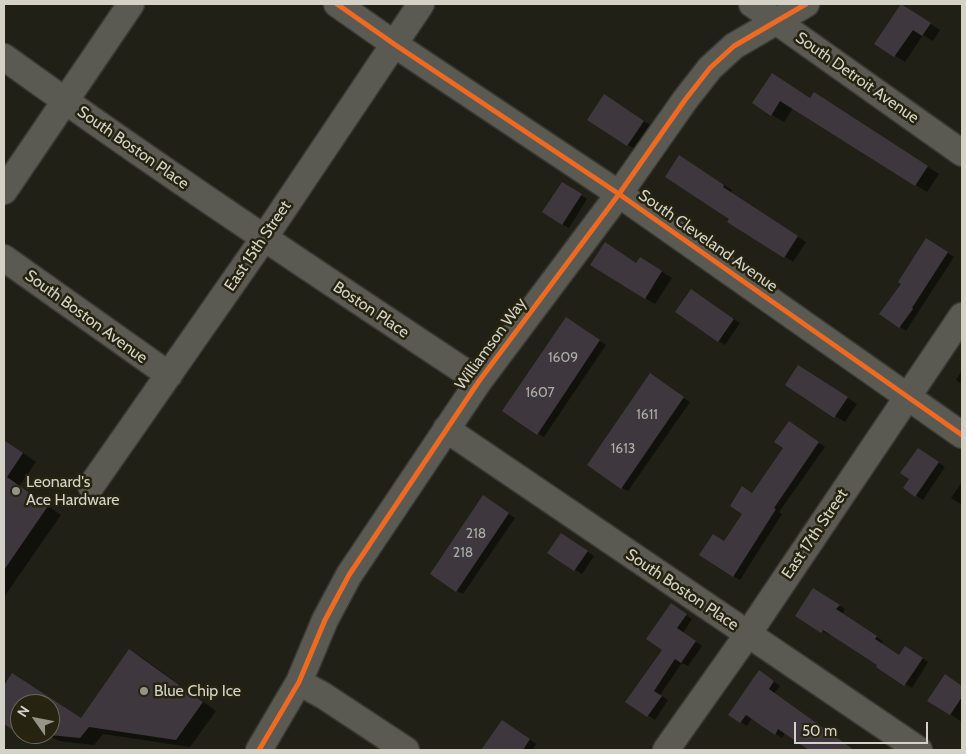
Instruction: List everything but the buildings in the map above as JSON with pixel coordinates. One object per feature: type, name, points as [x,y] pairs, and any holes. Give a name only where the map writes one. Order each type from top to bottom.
[{"type":"street","points":[[4,190],[131,4]]},
{"type":"street","name":"South Cleveland Avenue","points":[[337,4],[619,194],[962,434]]},
{"type":"street","name":"East 15th Street","points":[[91,486],[264,238],[421,4]]},
{"type":"street","name":"South Detroit Avenue","points":[[752,4],[962,153]]},
{"type":"street","name":"Williamson Way","points":[[260,750],[299,682],[325,620],[349,575],[479,381],[619,194],[685,100],[710,68],[734,46],[806,4]]},
{"type":"street","name":"South Boston Place","points":[[4,57],[64,101],[264,238]]},
{"type":"street","name":"Boston Place","points":[[264,238],[479,381]]},
{"type":"street","name":"South Boston Avenue","points":[[4,258],[169,376]]},
{"type":"street","name":"East 17th Street","points":[[666,750],[748,634],[962,316]]},
{"type":"street","name":"South Boston Place","points":[[446,429],[919,750]]},
{"type":"street","points":[[299,682],[324,696],[406,750]]},
{"type":"cycle path","points":[[337,4],[619,194],[962,435]]},
{"type":"cycle path","points":[[259,750],[299,682],[325,620],[349,575],[479,381],[619,194],[685,100],[710,68],[734,46],[806,4]]},
{"type":"place","name":"Leonard's Ace Hardware","points":[[16,491]]},
{"type":"place","name":"Blue Chip Ice","points":[[144,691]]}]
